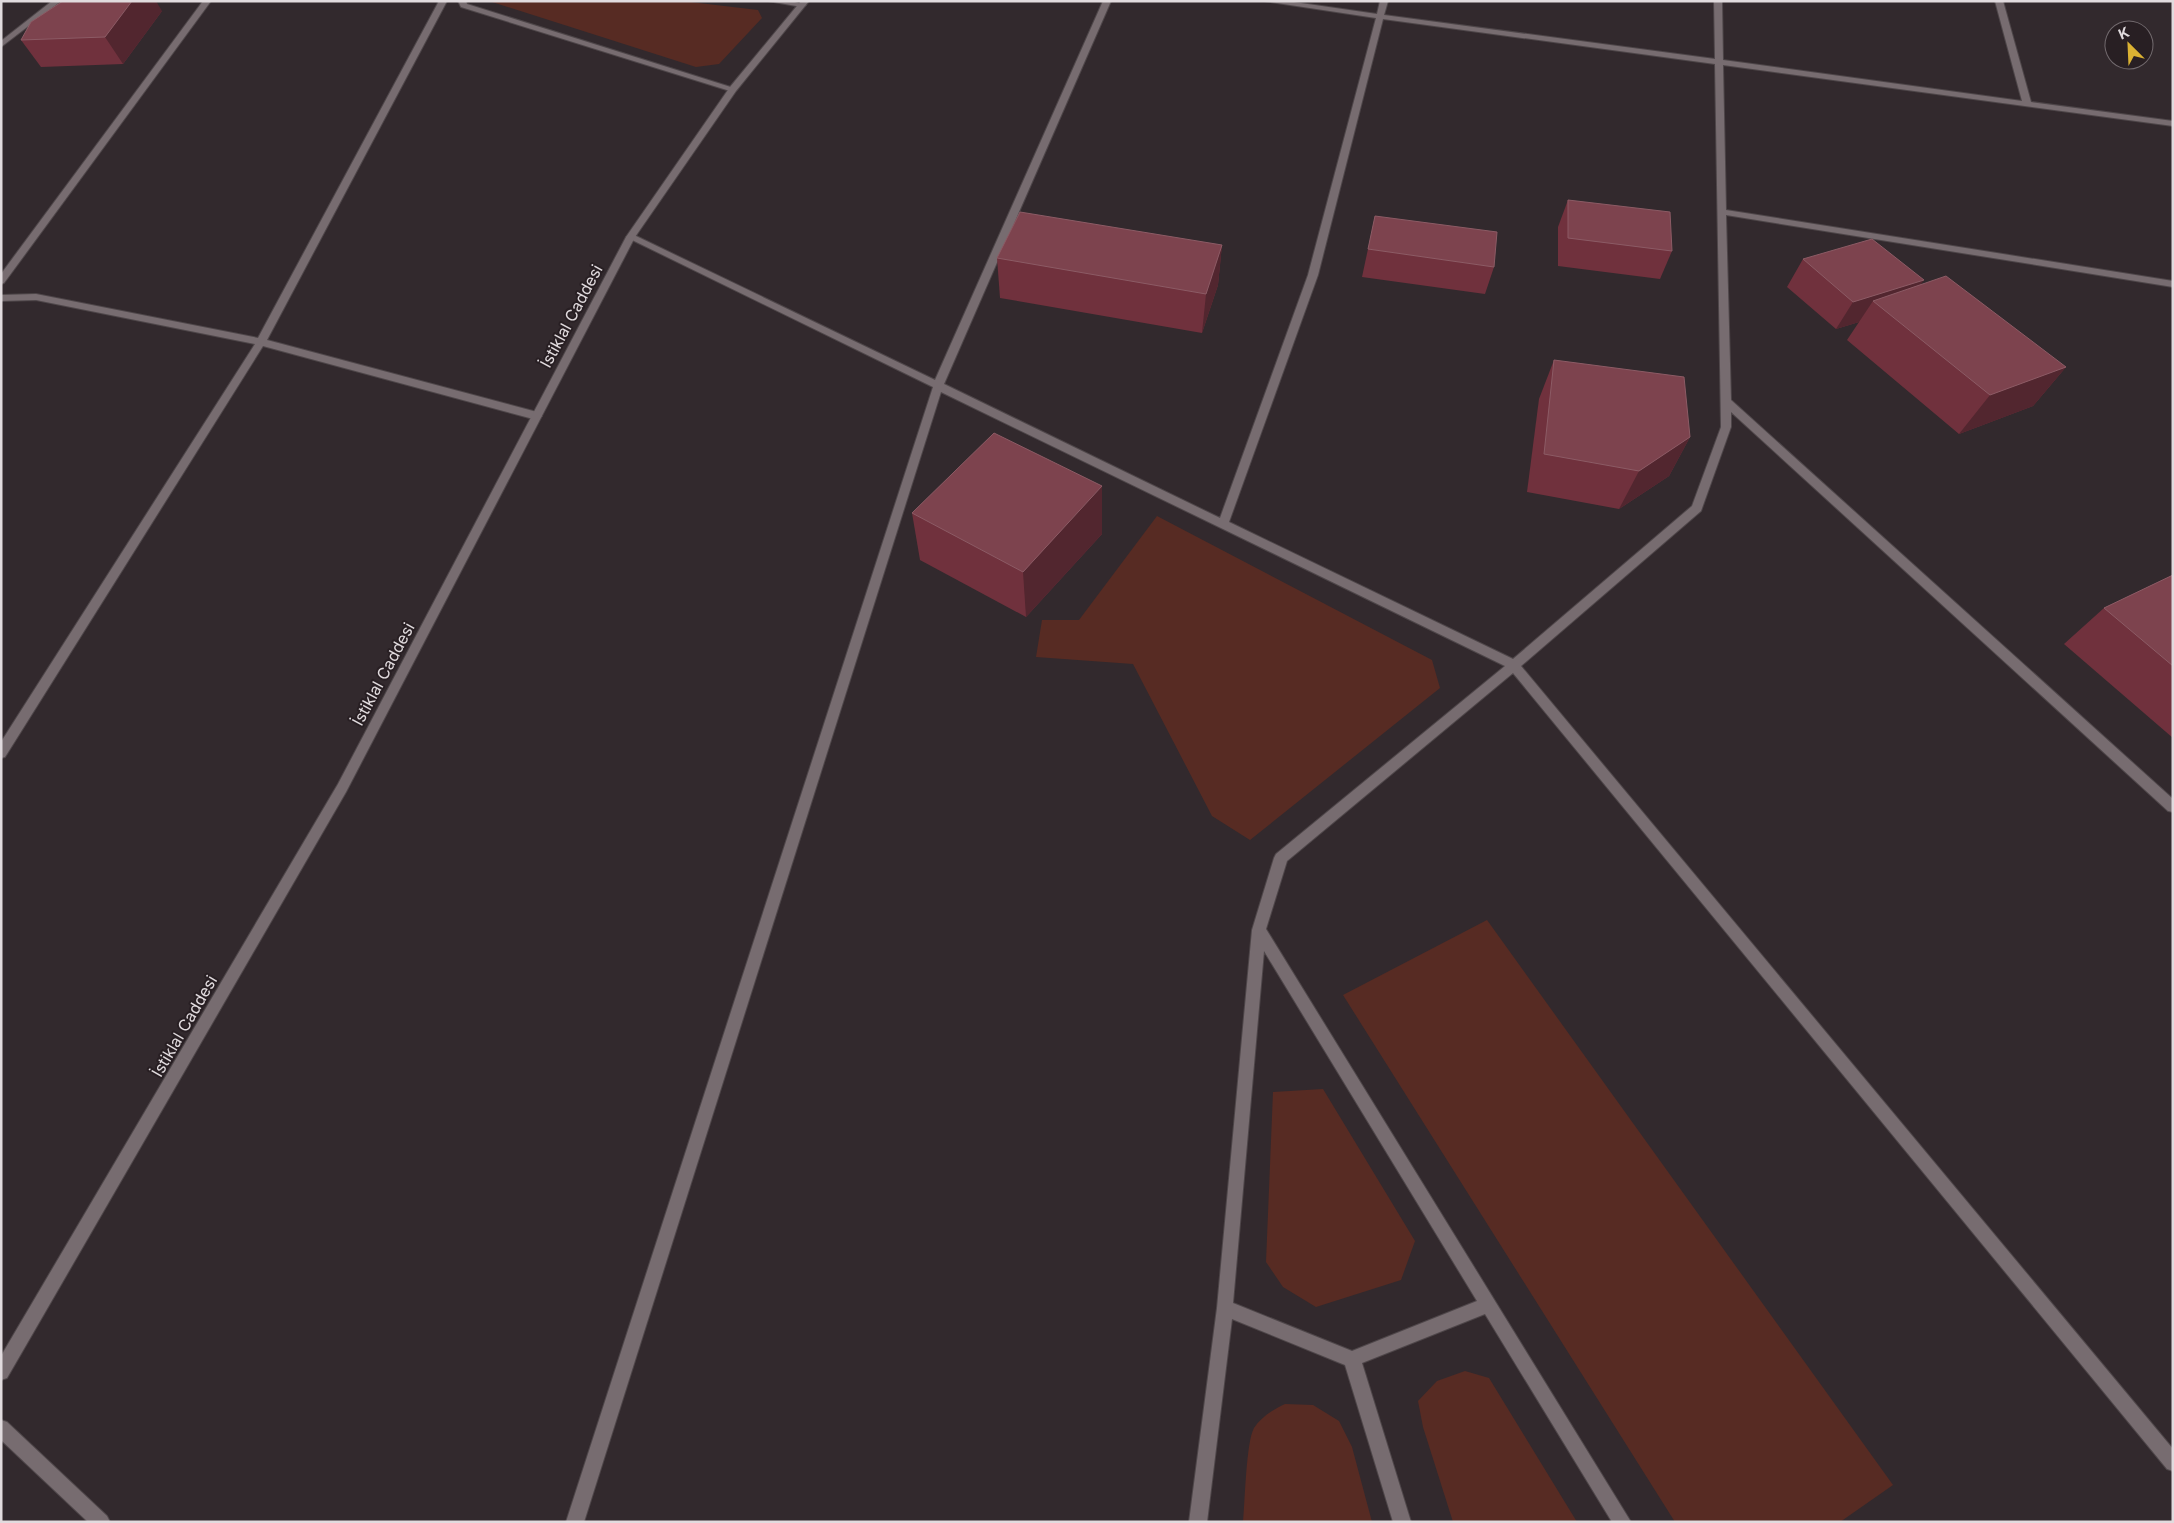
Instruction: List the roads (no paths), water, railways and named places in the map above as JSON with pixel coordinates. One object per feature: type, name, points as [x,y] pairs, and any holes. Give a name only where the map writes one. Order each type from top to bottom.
[{"type":"street","points":[[1,45],[57,1]]},
{"type":"street","points":[[1,281],[207,1]]},
{"type":"street","points":[[1,754],[261,342],[443,1]]},
{"type":"street","points":[[462,1],[464,5],[733,89]]},
{"type":"street","points":[[772,1],[804,3]]},
{"type":"street","points":[[575,1522],[938,386],[1107,1]]},
{"type":"street","points":[[1268,1],[2173,124]]},
{"type":"street","points":[[1223,524],[1313,275],[1384,1]]},
{"type":"street","points":[[1198,1522],[1225,1308],[1259,930],[1281,858],[1514,665],[1697,508],[1726,427],[1718,1]]},
{"type":"street","points":[[1999,1],[2027,104]]},
{"type":"street","name":"İstiklal Caddesi","points":[[1,1372],[342,788],[630,236],[733,89],[804,3]]},
{"type":"street","points":[[1722,212],[2173,284]]},
{"type":"street","points":[[630,236],[1514,665],[2173,1463]]},
{"type":"street","points":[[1,298],[36,297],[261,342],[537,416]]},
{"type":"street","points":[[1726,402],[2173,807]]},
{"type":"street","points":[[1259,930],[1622,1522]]},
{"type":"street","points":[[1225,1308],[1352,1359],[1489,1304]]},
{"type":"street","points":[[1352,1359],[1402,1522]]},
{"type":"street","points":[[1,1428],[101,1522]]}]
